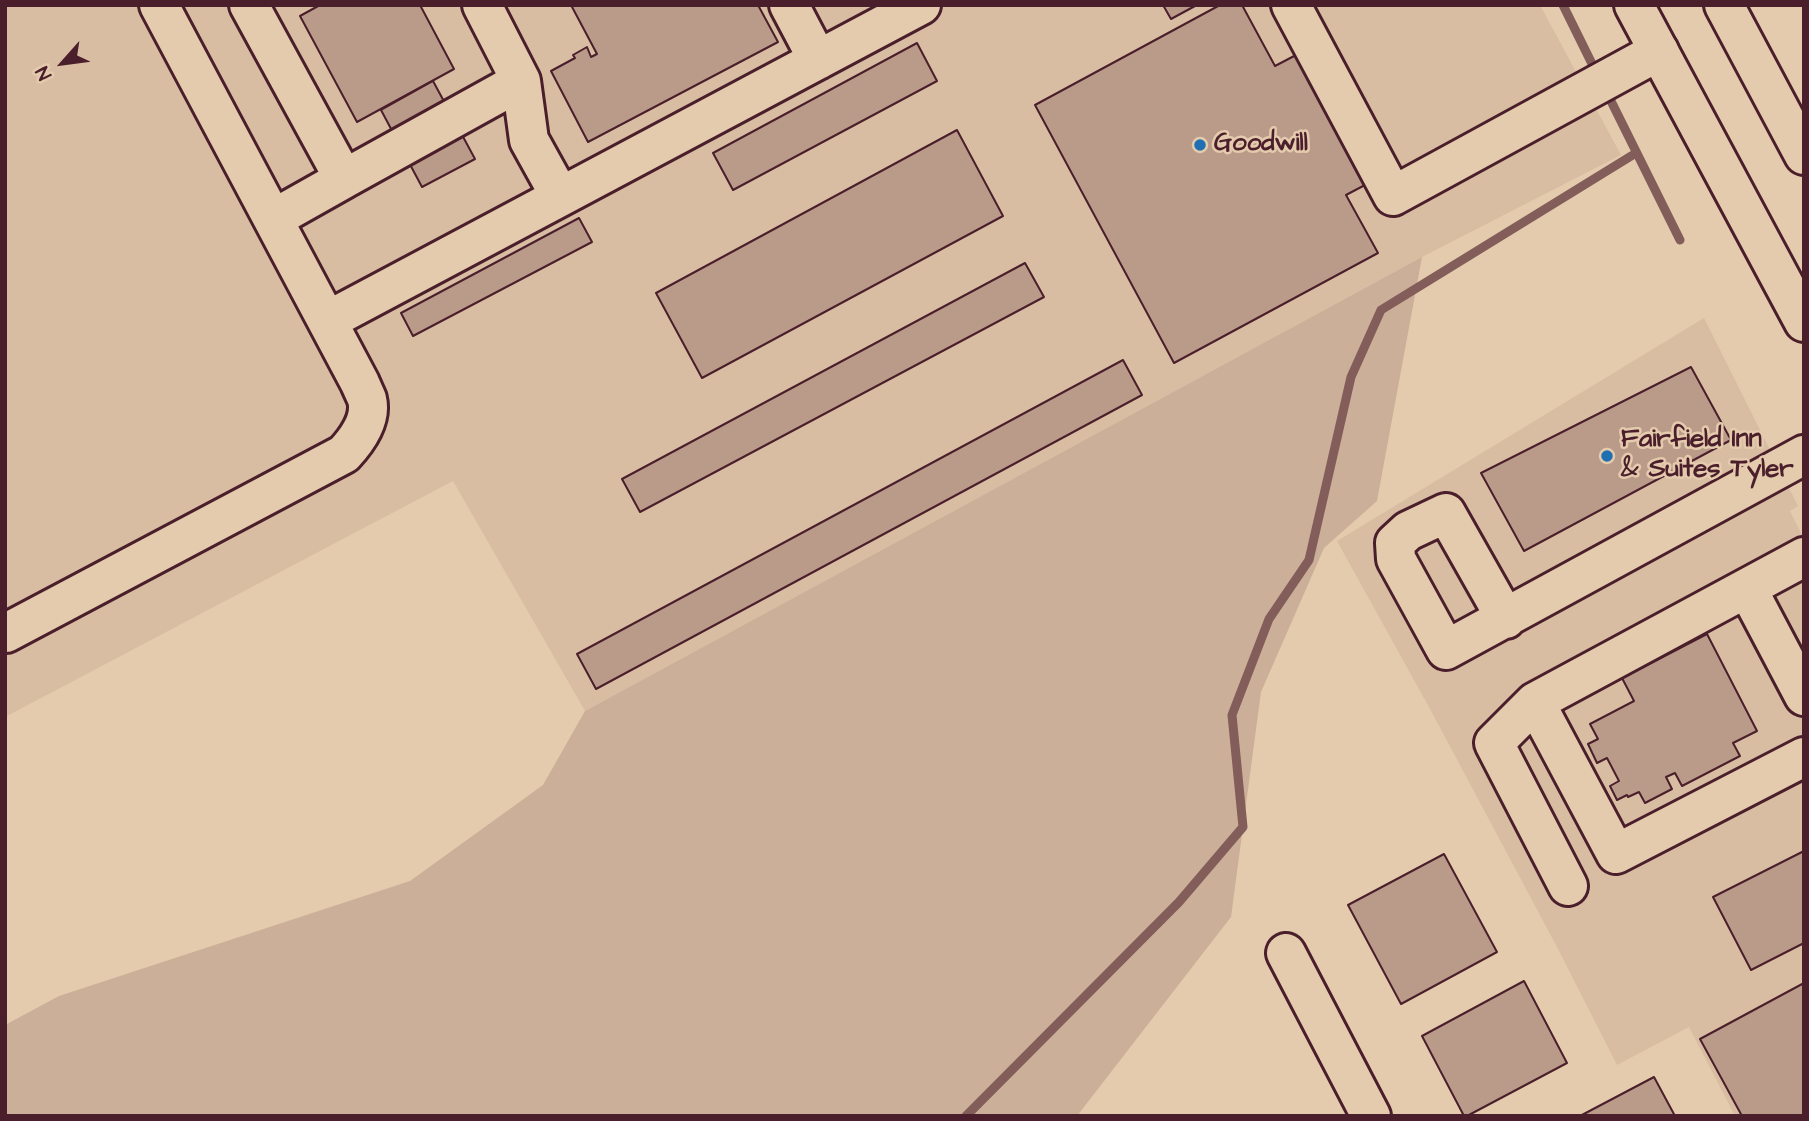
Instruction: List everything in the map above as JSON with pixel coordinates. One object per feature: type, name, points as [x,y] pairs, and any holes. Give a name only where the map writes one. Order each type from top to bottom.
[{"type":"main road","points":[[5,632],[344,454],[353,444],[366,416],[367,401],[360,383],[159,5]]},
{"type":"main road","points":[[249,5],[344,179]]},
{"type":"main road","points":[[482,5],[521,80],[529,140],[560,197]]},
{"type":"main road","points":[[789,5],[818,60]]},
{"type":"main road","points":[[1291,5],[1393,196],[1659,51]]},
{"type":"main road","points":[[1634,5],[1804,322]]},
{"type":"main road","points":[[1724,5],[1804,155]]},
{"type":"main road","points":[[327,321],[818,60],[912,7]]},
{"type":"main road","points":[[273,219],[521,80]]},
{"type":"main road","points":[[1506,619],[1804,455]]},
{"type":"main road","points":[[1568,886],[1494,743],[1535,702],[1804,557]]},
{"type":"main road","points":[[1747,588],[1804,696]]},
{"type":"main road","points":[[1535,702],[1616,853],[1804,757]]},
{"type":"main road","points":[[1286,953],[1371,1116]]},
{"type":"shaded area","points":[[5,5],[1540,5],[1621,155],[1422,257],[585,711],[453,481],[5,717]]},
{"type":"shaded area","points":[[1422,257],[1377,501],[1324,548],[1261,692],[1231,917],[1077,1116],[5,1116],[5,1025],[59,996],[410,881],[543,785],[585,711]]},
{"type":"shaded area","points":[[1704,318],[1798,506],[1790,511],[1804,539],[1804,1116],[1735,1116],[1689,1027],[1617,1065],[1430,709],[1337,541]]},
{"type":"building","points":[[320,5],[420,5],[454,69],[357,122],[300,16]]},
{"type":"building","points":[[571,5],[758,5],[778,42],[588,142],[551,71],[575,58],[573,55],[587,47],[591,57],[597,54]]},
{"type":"building","points":[[1163,5],[1195,5],[1195,6],[1171,19]]},
{"type":"building","name":"Goodwill","points":[[1220,5],[1242,5],[1275,66],[1296,55],[1365,185],[1346,195],[1378,253],[1174,363],[1035,105]]},
{"type":"building","points":[[917,43],[937,81],[733,190],[713,153]]},
{"type":"building","points":[[433,81],[475,159],[422,187],[381,110]]},
{"type":"building","points":[[957,130],[1003,216],[702,378],[656,293]]},
{"type":"building","points":[[579,218],[592,242],[413,336],[401,313]]},
{"type":"building","points":[[1025,263],[1044,297],[640,512],[622,479]]},
{"type":"building","points":[[1123,360],[1142,395],[596,689],[577,654]]},
{"type":"building","name":"Fairfield Inn & Suites Tyler","points":[[1691,367],[1731,440],[1524,551],[1481,473]]},
{"type":"building","points":[[1707,634],[1757,731],[1733,743],[1740,756],[1682,786],[1675,773],[1666,777],[1672,789],[1645,803],[1639,792],[1617,800],[1610,786],[1619,781],[1607,758],[1597,763],[1588,744],[1598,739],[1590,724],[1634,701],[1622,678]]},
{"type":"building","points":[[1804,851],[1804,943],[1751,970],[1713,897]]},
{"type":"building","points":[[1444,854],[1497,952],[1401,1004],[1348,905]]},
{"type":"building","points":[[1524,981],[1567,1063],[1464,1116],[1422,1036]]},
{"type":"building","points":[[1804,983],[1804,1116],[1742,1116],[1700,1039]]},
{"type":"building","points":[[1654,1077],[1675,1116],[1580,1116]]},
{"type":"waterway","points":[[1563,5],[1598,76]]},
{"type":"waterway","points":[[1606,91],[1680,240]]},
{"type":"waterway","points":[[966,1116],[1179,902],[1243,827],[1232,715],[1269,619],[1309,560],[1351,377],[1381,310],[1636,153]]},
{"type":"place","name":"Goodwill","points":[[1200,145]]},
{"type":"place","name":"Fairfield Inn & Suites Tyler","points":[[1607,456]]}]
